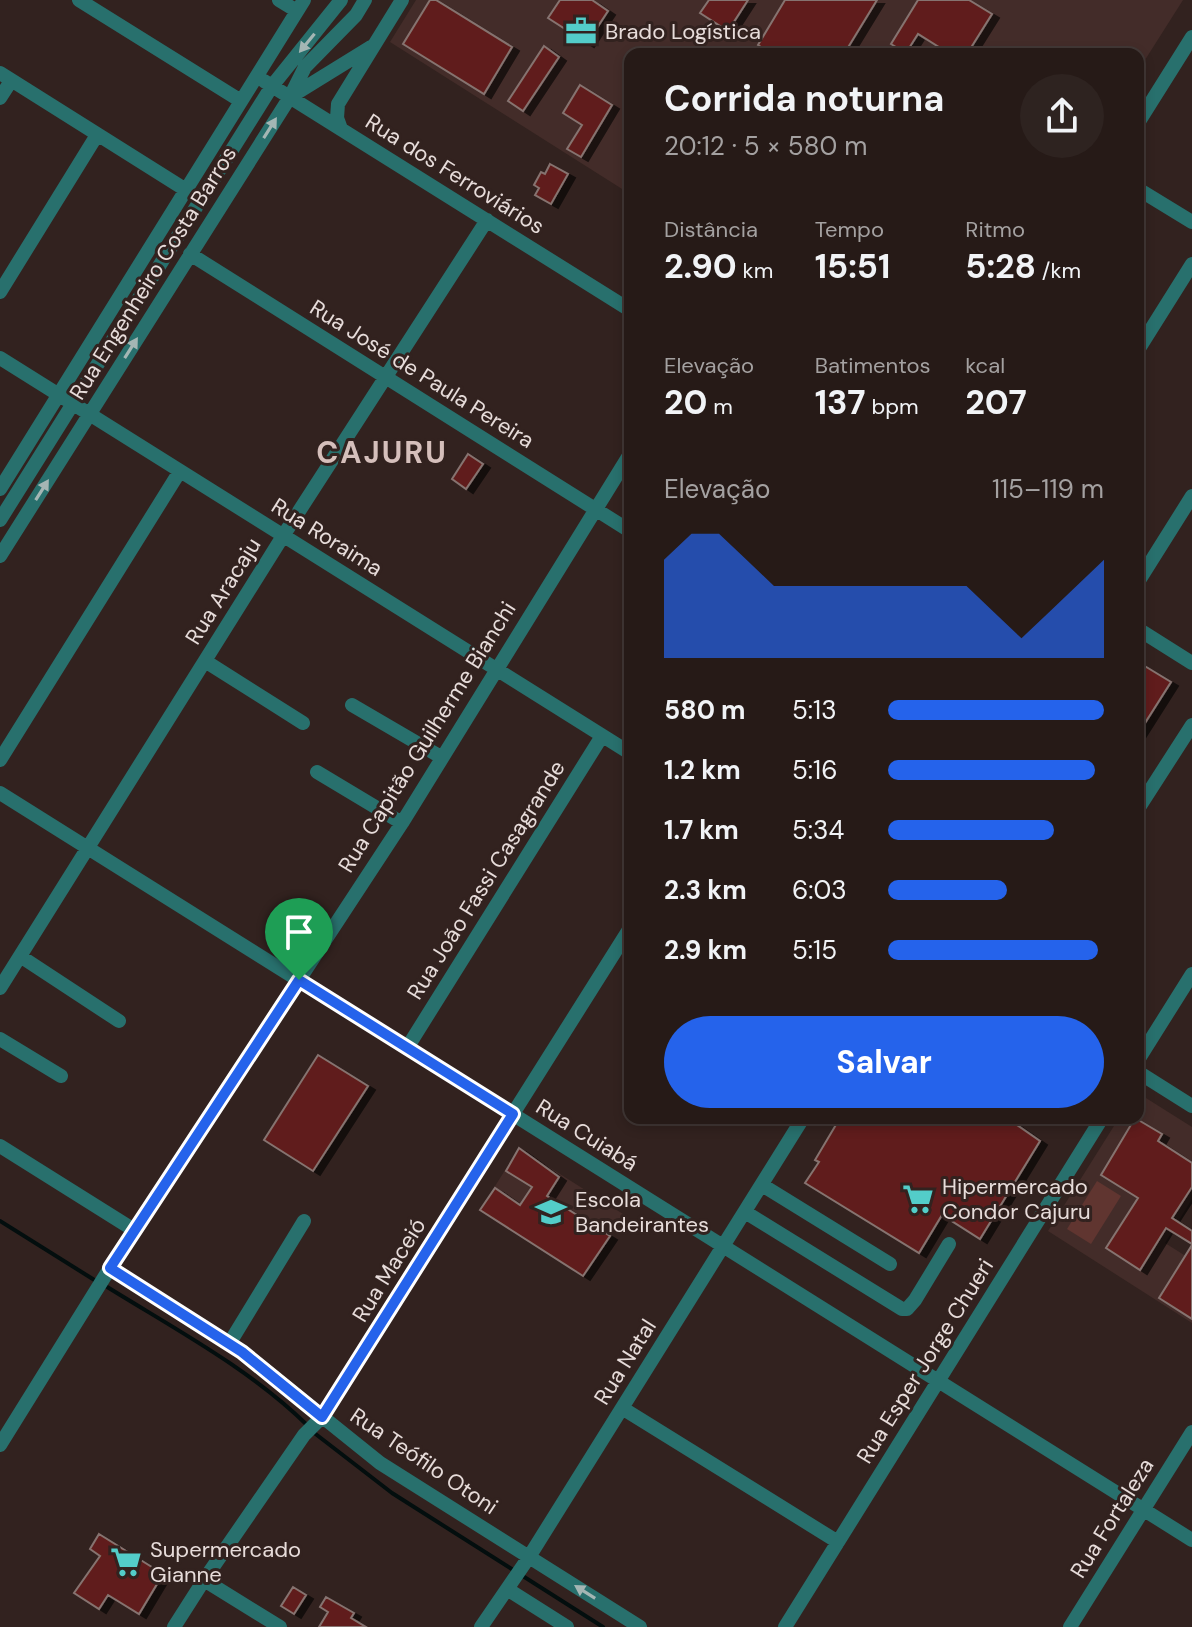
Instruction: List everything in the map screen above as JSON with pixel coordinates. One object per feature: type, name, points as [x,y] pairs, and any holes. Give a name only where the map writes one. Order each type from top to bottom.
[{"type":"street","points":[[79,0],[241,101]]},
{"type":"street","points":[[279,0],[301,6]]},
{"type":"street","points":[[0,520],[272,86],[341,0]]},
{"type":"street","points":[[272,86],[305,67],[356,15],[365,0]]},
{"type":"street","name":"Rua Engenheiro Costa Barros","points":[[341,129],[337,118],[338,104],[402,0]]},
{"type":"street","name":"Rua Engenheiro Costa Barros","points":[[0,489],[301,6]]},
{"type":"street","points":[[1144,113],[1192,37]]},
{"type":"street","name":"Rua Engenheiro Costa Barros","points":[[0,556],[290,97],[373,45]]},
{"type":"street","points":[[290,97],[305,67]]},
{"type":"street","name":"Rua dos Ferroviários","points":[[257,76],[624,306]]},
{"type":"street","points":[[0,98],[6,77],[186,190]]},
{"type":"street","points":[[0,292],[97,135]]},
{"type":"street","points":[[1144,193],[1192,222]]},
{"type":"street","name":"Rua Aracaju","points":[[0,988],[283,536],[487,220]]},
{"type":"street","name":"Rua José de Paula Pereira","points":[[190,254],[624,527]]},
{"type":"street","points":[[1144,340],[1192,264]]},
{"type":"street","name":"Rua Roraima","points":[[0,358],[624,749]]},
{"type":"street","name":"Rua Capitão Guilherme Bianchi","points":[[0,1445],[134,1230],[402,823],[624,463]]},
{"type":"street","points":[[0,760],[180,471]]},
{"type":"street","points":[[1144,572],[1192,496]]},
{"type":"street","points":[[1144,633],[1192,663]]},
{"type":"street","points":[[205,661],[303,723]]},
{"type":"street","points":[[352,705],[441,757]]},
{"type":"street","points":[[1144,800],[1192,725]]},
{"type":"street","name":"Rua João Fassi Casagrande","points":[[407,1048],[602,736]]},
{"type":"street","points":[[317,772],[402,823]]},
{"type":"street","name":"Rua Cuiabá","points":[[0,793],[1192,1540]]},
{"type":"street","name":"Rua Maceió","points":[[174,1627],[304,1435],[322,1417],[624,938]]},
{"type":"street","points":[[20,956],[119,1021]]},
{"type":"street","points":[[1144,1050],[1192,974]]},
{"type":"street","points":[[0,1039],[61,1076]]},
{"type":"street","points":[[1144,1076],[1192,1106]]},
{"type":"street","name":"Rua Natal","points":[[481,1627],[529,1557],[799,1124]]},
{"type":"street","name":"Rua Esper Jorge Chueri","points":[[785,1627],[1098,1124]]},
{"type":"street","points":[[0,1146],[134,1230]]},
{"type":"street","points":[[762,1185],[890,1264]]},
{"type":"street","points":[[745,1212],[902,1309],[907,1309],[915,1300],[949,1244]]},
{"type":"street","points":[[229,1344],[304,1221]]},
{"type":"street","name":"Rua Teófilo Otoni","points":[[108,1272],[229,1344],[380,1463],[640,1627]]},
{"type":"street","points":[[622,1408],[838,1542]]},
{"type":"street","name":"Rua Fortaleza","points":[[1070,1627],[1192,1432]]},
{"type":"street","points":[[204,1580],[280,1627]]},
{"type":"street","points":[[507,1589],[567,1627]]},
{"type":"shaded area","points":[[416,0],[1183,0],[1144,62],[1144,48],[624,48],[624,190],[390,42]]},
{"type":"shaded area","points":[[1144,1097],[1192,1127],[1192,1199],[1165,1243],[1192,1260],[1192,1323],[1048,1231],[1115,1124],[1144,1124]]},
{"type":"shaded area","name":"Escola Bandeirantes","points":[[519,1148],[623,1214],[583,1276],[480,1210]]},
{"type":"shaded area","points":[[1097,1181],[1121,1196],[1091,1244],[1067,1229]]},
{"type":"building","points":[[430,0],[436,0],[512,47],[484,94],[403,44]]},
{"type":"building","name":"Brado Logística","points":[[560,0],[592,0],[608,11],[587,43],[548,18]]},
{"type":"building","points":[[709,0],[748,0],[728,31],[700,13]]},
{"type":"building","points":[[785,0],[877,0],[848,48],[763,48],[758,45]]},
{"type":"building","points":[[918,0],[969,0],[992,14],[971,48],[940,48],[918,34],[909,48],[898,48],[891,44]]},
{"type":"building","points":[[544,46],[559,57],[523,111],[508,101]]},
{"type":"building","points":[[580,85],[612,105],[581,157],[567,149],[582,125],[563,113]]},
{"type":"building","points":[[550,164],[568,174],[551,204],[535,195],[539,188],[534,185]]},
{"type":"building","points":[[468,454],[483,464],[466,489],[452,479]]},
{"type":"building","points":[[1144,666],[1171,682],[1144,725]]},
{"type":"building","points":[[318,1055],[368,1086],[313,1171],[264,1140]]},
{"type":"building","points":[[1144,1123],[1162,1134],[1158,1141],[1192,1163],[1192,1187],[1172,1218],[1192,1231],[1192,1244],[1166,1228],[1140,1270],[1106,1248],[1138,1198],[1101,1175],[1131,1124]]},
{"type":"building","name":"Hipermercado Condor Cajuru","points":[[836,1124],[1016,1124],[1040,1141],[980,1239],[942,1215],[919,1253],[805,1183],[819,1162],[815,1160]]},
{"type":"building","name":"Escola Bandeirantes","points":[[519,1148],[559,1177],[547,1196],[610,1236],[583,1276],[480,1210],[495,1188],[520,1205],[532,1187],[506,1171]]},
{"type":"building","points":[[1192,1245],[1192,1319],[1159,1298]]},
{"type":"building","points":[[99,1534],[163,1574],[139,1614],[108,1595],[99,1609],[74,1593],[100,1556],[90,1549]]},
{"type":"building","points":[[293,1587],[306,1595],[294,1614],[281,1606]]},
{"type":"building","points":[[326,1597],[354,1613],[351,1618],[366,1627],[319,1627],[328,1612],[320,1607]]},
{"type":"waterway","points":[[0,1221],[96,1281]]},
{"type":"waterway","points":[[104,1285],[235,1367],[307,1425]]},
{"type":"waterway","points":[[313,1432],[392,1493],[603,1627]]},
{"type":"place","name":"Brado Logística","points":[[581,31]]},
{"type":"place","name":"Hipermercado Condor Cajuru","points":[[918,1199]]},
{"type":"place","name":"Escola Bandeirantes","points":[[551,1212]]},
{"type":"place","name":"Supermercado Gianne","points":[[126,1562]]},
{"type":"district","name":"CAJURU","points":[[382,452]]},
{"type":"route","points":[[299,980],[513,1114],[322,1417],[242,1352],[110,1268],[299,980]]}]
